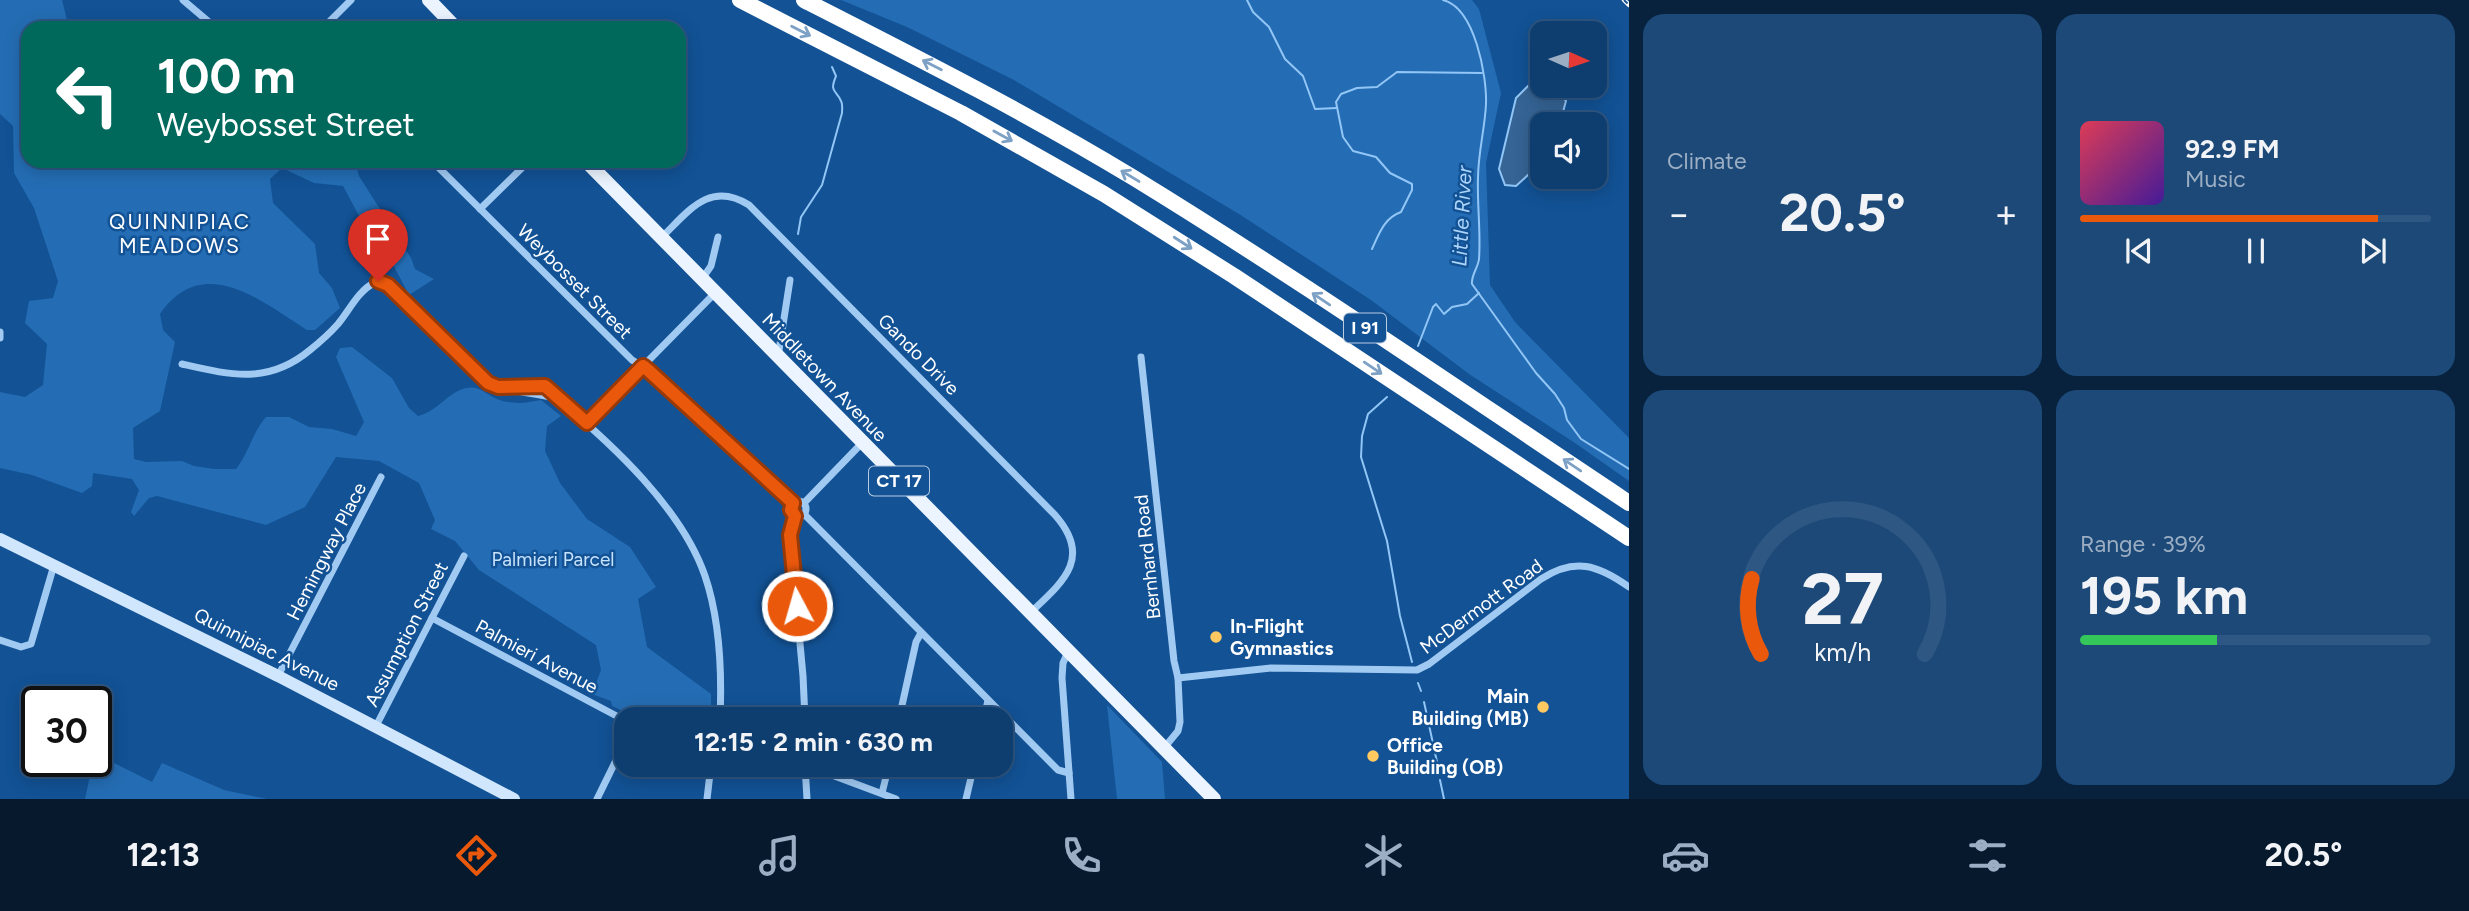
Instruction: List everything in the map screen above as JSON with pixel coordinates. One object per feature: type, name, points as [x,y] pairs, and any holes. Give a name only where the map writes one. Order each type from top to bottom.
[{"type":"highway","name":"I 91","points":[[740,0],[961,113],[1104,194],[1234,276],[1629,538]]},
{"type":"highway","name":"I 91","points":[[804,0],[993,97],[1133,178],[1241,246],[1629,503]]},
{"type":"main road","points":[[429,0],[449,21]]},
{"type":"main road","name":"Middletown Avenue","points":[[593,168],[1214,799]]},
{"type":"main road","name":"Quinnipiac Avenue","points":[[0,538],[278,676],[514,799]]},
{"type":"street","points":[[183,0],[208,21]]},
{"type":"street","points":[[330,21],[351,0]]},
{"type":"street","name":"Weybosset Street","points":[[439,168],[632,360],[643,366],[793,503]]},
{"type":"street","points":[[480,209],[521,168]]},
{"type":"street","name":"Gando Drive","points":[[661,238],[692,208],[708,198],[723,195],[749,205],[1055,515],[1072,540],[1073,559],[1066,578],[1030,614]]},
{"type":"street","points":[[702,279],[711,266],[718,237]]},
{"type":"street","points":[[778,357],[789,280]]},
{"type":"street","points":[[181,364],[239,376],[287,365],[329,333],[364,291],[375,282],[388,285],[481,377],[498,387],[542,385],[549,388],[587,423],[668,508],[682,528],[709,587],[715,620],[720,707]]},
{"type":"street","points":[[587,423],[715,293]]},
{"type":"street","points":[[0,332],[0,338]]},
{"type":"street","name":"Bernhard Road","points":[[1141,357],[1178,678],[1180,726],[1164,749]]},
{"type":"street","points":[[804,503],[862,443]]},
{"type":"street","name":"Hemingway Place","points":[[278,676],[381,477]]},
{"type":"street","points":[[804,503],[793,503],[791,510],[795,516],[790,535],[804,707]]},
{"type":"street","points":[[804,503],[804,514]]},
{"type":"street","points":[[795,516],[804,514]]},
{"type":"street","points":[[804,514],[1058,770],[1069,773]]},
{"type":"street","name":"Assumption Street","points":[[376,726],[464,556]]},
{"type":"street","points":[[0,640],[21,647],[31,644],[54,565]]},
{"type":"street","name":"McDermott Road","points":[[1178,678],[1271,668],[1411,671],[1429,664],[1517,596],[1559,569],[1571,566],[1593,567],[1629,587]]},
{"type":"street","name":"Palmieri Avenue","points":[[432,618],[614,715]]},
{"type":"street","points":[[902,707],[916,642],[921,633]]},
{"type":"street","points":[[1068,652],[1063,663],[1062,678],[1071,799]]},
{"type":"street","points":[[986,707],[988,699]]},
{"type":"street","points":[[597,799],[614,764]]},
{"type":"street","points":[[707,799],[709,777]]},
{"type":"street","points":[[806,777],[807,799]]},
{"type":"street","points":[[838,777],[896,799]]},
{"type":"street","points":[[882,793],[886,777]]},
{"type":"street","points":[[966,799],[971,777]]},
{"type":"green space","name":"Palmieri Parcel","points":[[0,0],[62,0],[67,21],[21,21],[21,168],[282,168],[270,179],[273,203],[315,244],[319,273],[332,288],[340,308],[315,330],[307,330],[252,296],[232,288],[213,284],[195,286],[177,296],[160,314],[163,330],[175,342],[160,411],[133,428],[134,459],[146,462],[182,461],[214,469],[236,469],[266,417],[289,417],[309,427],[332,429],[356,436],[364,422],[336,357],[340,348],[352,347],[392,378],[409,408],[418,416],[454,393],[471,387],[508,402],[541,400],[561,416],[547,426],[545,451],[560,483],[587,519],[630,547],[656,587],[638,599],[647,647],[711,694],[711,707],[614,707],[611,701],[592,694],[601,670],[596,645],[479,570],[455,541],[431,529],[435,520],[419,483],[379,461],[336,457],[305,507],[266,525],[157,496],[149,498],[134,516],[131,512],[139,490],[132,479],[93,473],[92,486],[82,493],[32,475],[0,468],[0,392],[25,397],[43,385],[47,344],[25,323],[29,301],[53,298],[58,281],[34,208],[14,173],[13,126],[0,114]]},
{"type":"green space","points":[[841,0],[1472,0],[1479,9],[1501,93],[1486,163],[1490,285],[1515,322],[1629,438],[1629,481],[1469,374],[1371,300],[1239,214],[1014,80],[907,27]]},
{"type":"green space","points":[[282,168],[357,168],[359,176],[411,258],[415,269],[434,279],[409,295],[387,253],[365,227],[343,186],[314,183]]},
{"type":"green space","points":[[1107,705],[1162,762],[1165,799],[1117,799]]},
{"type":"green space","points":[[112,762],[152,782],[162,763],[224,790],[267,799],[85,799],[90,777],[112,777]]},
{"type":"shaded area","points":[[1530,84],[1530,98],[1564,98],[1566,101],[1563,112],[1530,112],[1530,173],[1516,186],[1505,185],[1499,169],[1516,98]]},
{"type":"waterway","points":[[1247,0],[1253,12],[1269,27],[1285,59],[1303,76],[1315,109],[1337,108]]},
{"type":"waterway","name":"Little River","points":[[1443,0],[1454,6],[1471,29],[1477,44],[1486,92],[1478,169],[1479,259],[1472,284],[1536,373],[1555,394],[1564,408],[1567,420],[1581,439],[1629,469]]},
{"type":"waterway","points":[[798,234],[801,217],[822,185],[842,113],[842,102],[833,88],[836,76],[832,67]]},
{"type":"waterway","points":[[1372,249],[1386,222],[1401,212],[1412,190],[1412,184],[1390,173],[1376,157],[1353,151],[1343,137],[1336,102],[1341,94],[1357,88],[1377,87],[1397,72],[1482,73]]},
{"type":"waterway","points":[[1418,346],[1436,304],[1444,314],[1452,307],[1467,304],[1479,293]]},
{"type":"waterway","points":[[1387,397],[1368,414],[1362,436],[1361,457],[1387,541],[1400,616],[1412,662]]},
{"type":"waterway","points":[[1418,683],[1421,691]]},
{"type":"waterway","points":[[1424,702],[1437,762]]},
{"type":"waterway","points":[[1440,780],[1444,799]]},
{"type":"railway","points":[[1624,0],[1629,5]]},
{"type":"place","name":"In-Flight Gymnastics","points":[[1216,637]]},
{"type":"place","name":"Main Building (MB)","points":[[1543,707]]},
{"type":"place","name":"Office Building (OB)","points":[[1373,756]]},
{"type":"district","name":"QUINNIPIAC MEADOWS","points":[[180,234]]},
{"type":"route","points":[[378,281],[388,285],[488,383],[498,387],[545,386],[587,423],[643,366],[793,503],[791,510],[795,516],[790,535],[797,606]]}]
